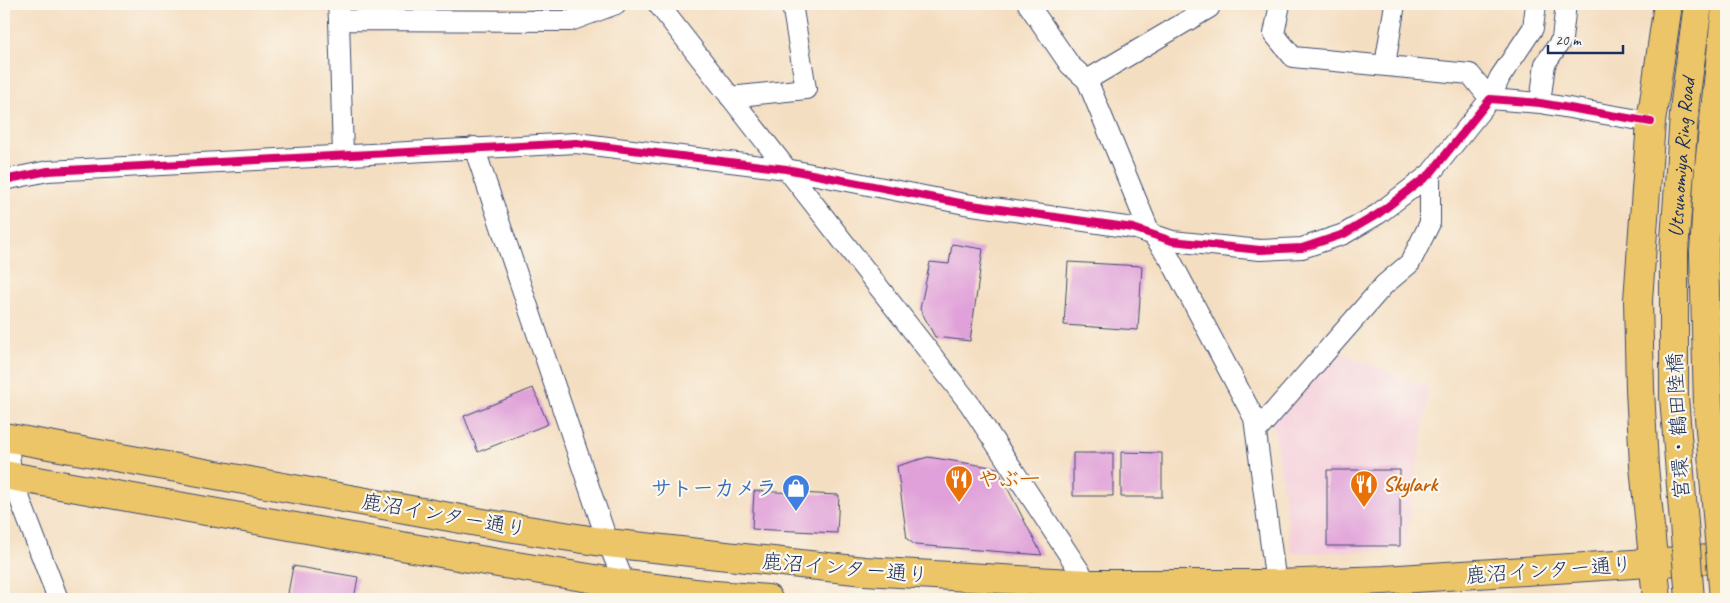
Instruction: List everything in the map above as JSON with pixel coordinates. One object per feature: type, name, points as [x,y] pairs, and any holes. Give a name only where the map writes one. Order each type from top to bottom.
[{"type":"main road","points":[[1657,599],[1644,457],[1638,300],[1651,122],[1668,4]]},
{"type":"main road","name":"Utsunomiya Ring Road","points":[[1674,252],[1685,102],[1698,4]]},
{"type":"main road","name":"Utsunomiya Ring Road","points":[[1704,253],[1708,167],[1726,7]]},
{"type":"main road","name":"宮環・鶴田陸橋","points":[[1674,252],[1674,397],[1690,599]]},
{"type":"main road","name":"宮環・鶴田陸橋","points":[[1704,253],[1708,405],[1725,599]]},
{"type":"main road","name":"鹿沼インター通り","points":[[6,438],[483,523],[608,543],[864,572],[1094,592],[1384,580],[1726,558]]},
{"type":"main road","name":"鹿沼インター通り","points":[[7,476],[480,560],[625,592],[702,594],[768,599]]},
{"type":"main road","points":[[1715,599],[1725,599]]},
{"type":"street","points":[[343,154],[339,12],[570,21],[616,4]]},
{"type":"street","points":[[658,4],[969,403],[1094,592]]},
{"type":"street","points":[[730,96],[806,90],[792,4]]},
{"type":"street","points":[[1028,4],[1070,65],[1087,80],[1148,228],[1170,259],[1254,418],[1276,584]]},
{"type":"street","points":[[1087,80],[1208,8],[1209,4]]},
{"type":"street","points":[[1280,4],[1274,34],[1293,57],[1470,74],[1490,100],[1540,103],[1651,122]]},
{"type":"street","points":[[1385,65],[1396,4]]},
{"type":"street","points":[[4,180],[48,171],[576,143],[786,169],[965,204],[1133,228],[1172,241],[1260,250],[1302,248],[1344,234],[1378,214],[1430,174],[1490,100],[1500,77],[1533,28],[1536,4]]},
{"type":"street","points":[[1540,103],[1545,64],[1562,39],[1566,4]]},
{"type":"street","points":[[474,147],[625,592]]},
{"type":"street","points":[[1256,432],[1384,285],[1410,263],[1430,222],[1430,174]]},
{"type":"street","points":[[6,438],[7,476],[58,599]]},
{"type":"shaded area","points":[[1335,350],[1429,388],[1405,551],[1292,553],[1273,421]]},
{"type":"building","points":[[952,244],[983,249],[970,341],[935,337],[920,309],[930,262],[949,264]]},
{"type":"building","points":[[1068,262],[1142,266],[1138,330],[1064,325]]},
{"type":"building","points":[[533,388],[548,424],[478,452],[464,416]]},
{"type":"building","points":[[1121,452],[1162,453],[1162,497],[1121,497]]},
{"type":"building","points":[[1073,453],[1113,453],[1113,496],[1073,496]]},
{"type":"building","name":"やぶ一","points":[[928,457],[997,468],[1042,555],[915,545],[907,539],[897,466]]},
{"type":"building","name":"Skylark","points":[[1327,470],[1400,470],[1400,546],[1327,546]]},
{"type":"building","name":"サトーカメラ","points":[[754,491],[839,495],[837,533],[752,529]]},
{"type":"building","points":[[293,566],[358,577],[354,599],[287,599]]},
{"type":"cycle path","points":[[4,180],[48,171],[576,143],[786,169],[965,204],[1133,228],[1172,241],[1260,250],[1302,248],[1344,234],[1378,214],[1430,174],[1490,99],[1540,103],[1651,122]]},
{"type":"place","name":"やぶ一","points":[[959,503]]},
{"type":"place","name":"Skylark","points":[[1364,508]]},
{"type":"place","name":"サトーカメラ","points":[[796,512]]}]
